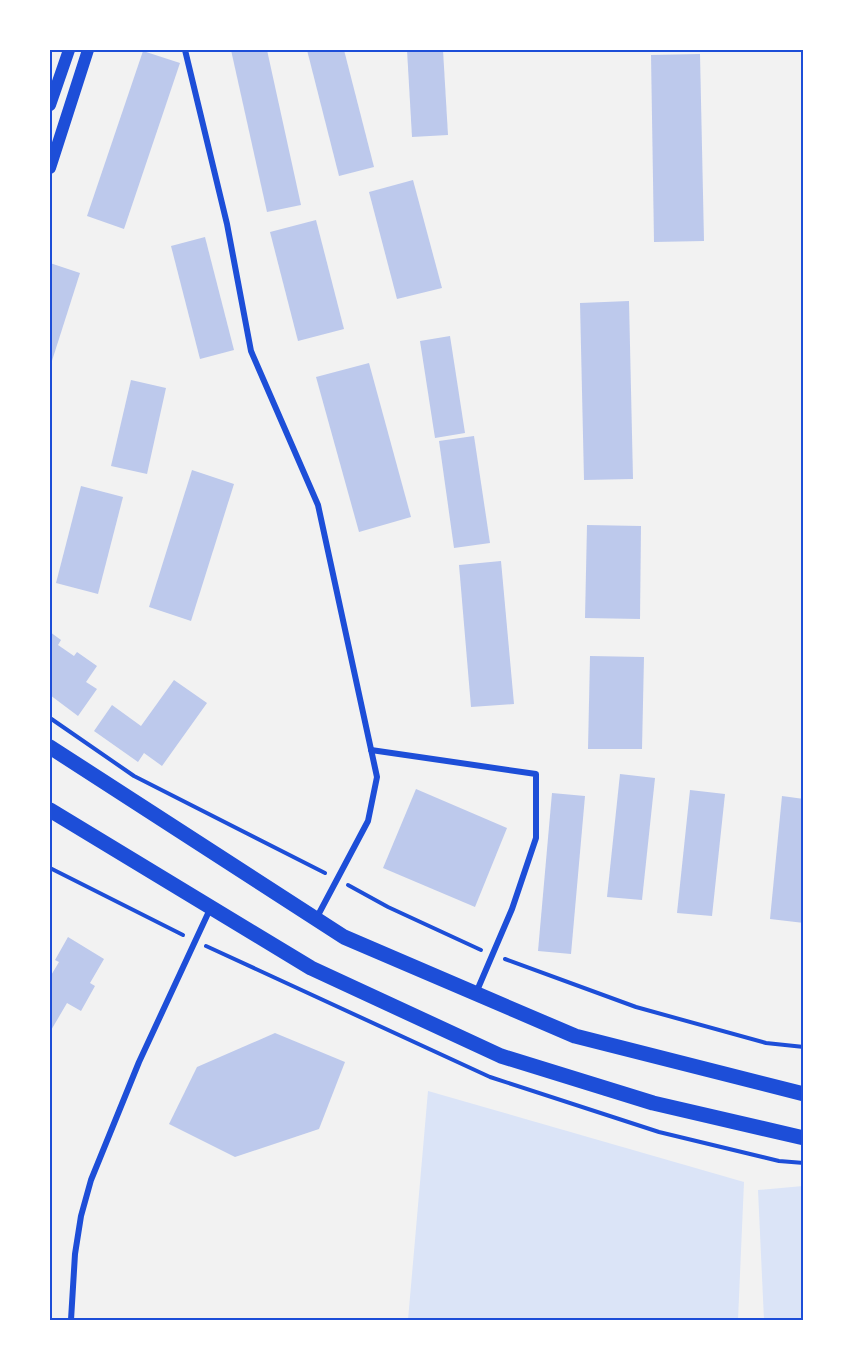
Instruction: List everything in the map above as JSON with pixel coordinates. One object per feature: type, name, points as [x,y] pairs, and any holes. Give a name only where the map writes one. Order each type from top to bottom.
[{"type":"main road","points":[[50,105],[69,50]]},
{"type":"main road","points":[[50,168],[88,50]]},
{"type":"main road","points":[[50,747],[344,937],[575,1036],[804,1094]]},
{"type":"main road","points":[[50,810],[311,968],[501,1056],[653,1103],[804,1138]]},
{"type":"street","points":[[185,50],[227,224],[250,351],[318,506],[377,777],[368,821],[316,919]]},
{"type":"street","points":[[371,750],[537,774],[537,838],[512,909],[476,993]]},
{"type":"street","points":[[72,1320],[75,1254],[81,1216],[91,1180],[139,1062],[211,907]]},
{"type":"path","points":[[50,718],[134,776],[388,908],[493,955],[636,1008],[766,1043],[804,1047]]},
{"type":"shaded area","points":[[428,1091],[744,1182],[738,1320],[408,1320]]},
{"type":"shaded area","points":[[803,1186],[803,1320],[764,1320],[758,1190]]},
{"type":"building","points":[[231,50],[267,50],[301,205],[267,212]]},
{"type":"building","points":[[307,50],[344,50],[374,167],[339,176]]},
{"type":"building","points":[[407,50],[443,50],[448,135],[412,137]]},
{"type":"building","points":[[143,51],[180,63],[124,229],[87,216]]},
{"type":"building","points":[[700,54],[704,241],[654,242],[651,55]]},
{"type":"building","points":[[413,180],[442,288],[397,299],[369,192]]},
{"type":"building","points":[[316,220],[344,329],[298,341],[270,232]]},
{"type":"building","points":[[205,237],[234,350],[200,359],[171,246]]},
{"type":"building","points":[[50,263],[80,273],[50,367]]},
{"type":"building","points":[[629,301],[633,479],[584,480],[580,303]]},
{"type":"building","points":[[450,336],[465,433],[435,438],[420,341]]},
{"type":"building","points":[[369,363],[411,517],[359,532],[316,377]]},
{"type":"building","points":[[131,380],[166,388],[147,474],[111,466]]},
{"type":"building","points":[[474,436],[490,543],[454,548],[439,441]]},
{"type":"building","points":[[192,470],[234,484],[191,621],[149,607]]},
{"type":"building","points":[[81,486],[123,497],[98,594],[56,583]]},
{"type":"building","points":[[587,525],[641,526],[640,619],[585,618]]},
{"type":"building","points":[[501,561],[514,704],[471,707],[459,565]]},
{"type":"building","points":[[50,632],[61,640],[58,645],[74,656],[77,652],[97,666],[86,682],[97,689],[78,716],[50,695]]},
{"type":"building","points":[[590,656],[644,657],[642,749],[588,749]]},
{"type":"building","points":[[174,680],[207,703],[162,766],[144,753],[138,762],[94,731],[112,705],[141,726]]},
{"type":"building","points":[[620,774],[655,778],[642,900],[607,897]]},
{"type":"building","points":[[416,789],[507,828],[475,907],[383,868]]},
{"type":"building","points":[[690,790],[725,794],[712,916],[677,913]]},
{"type":"building","points":[[552,793],[585,796],[571,954],[538,951]]},
{"type":"building","points":[[782,796],[804,799],[804,923],[770,919]]},
{"type":"building","points":[[68,937],[104,959],[90,983],[95,986],[81,1011],[67,1003],[50,1032],[50,977],[59,962],[55,960]]},
{"type":"building","points":[[275,1033],[345,1062],[319,1129],[235,1157],[169,1124],[197,1067]]}]
